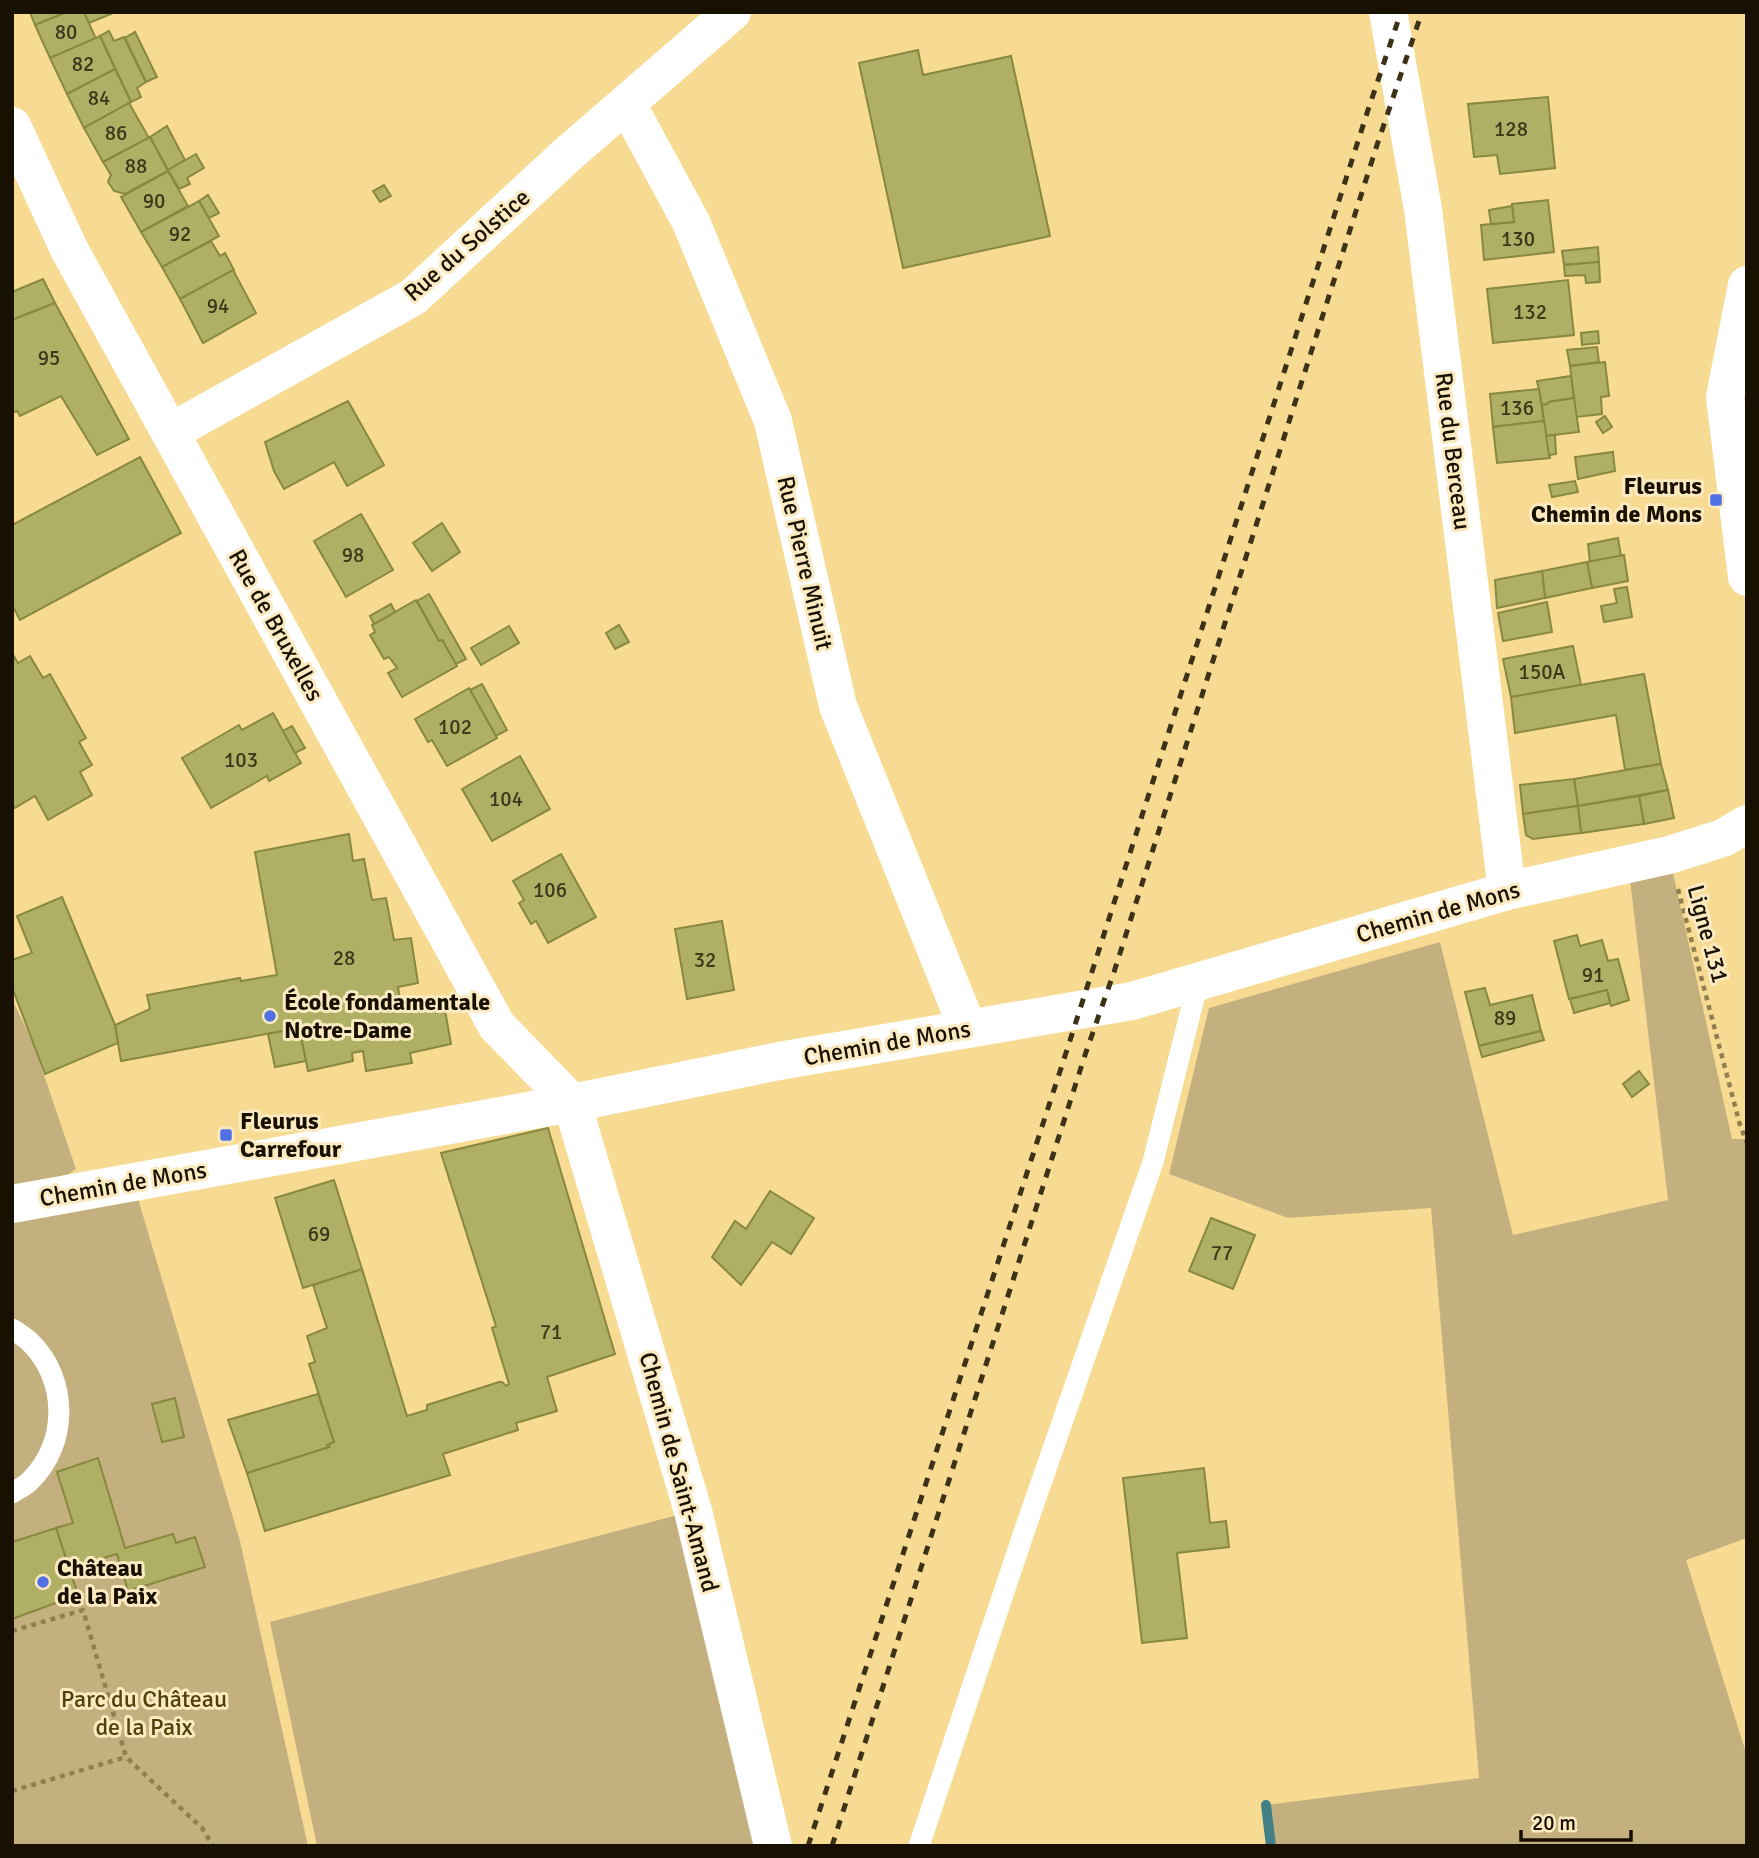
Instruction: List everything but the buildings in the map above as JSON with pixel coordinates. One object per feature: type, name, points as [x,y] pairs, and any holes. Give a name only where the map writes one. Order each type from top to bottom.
[{"type":"street","name":"Rue du Solstice","points":[[171,432],[413,297],[568,154],[732,12]]},
{"type":"street","name":"Rue du Berceau","points":[[1388,12],[1423,209],[1507,891]]},
{"type":"street","name":"Rue Pierre Minuit","points":[[627,104],[691,222],[773,421],[838,706],[968,1029]]},
{"type":"street","name":"Rue de Bruxelles","points":[[12,126],[69,249],[497,1026],[572,1103]]},
{"type":"street","points":[[1747,285],[1725,397],[1747,577]]},
{"type":"street","name":"Chemin de Mons","points":[[12,1204],[572,1103],[779,1061],[1132,1001],[1507,891],[1669,855],[1723,838],[1747,824]]},
{"type":"street","name":"Chemin de Saint-Amand","points":[[572,1103],[693,1511],[773,1846]]},
{"type":"lane","points":[[919,1846],[1025,1529],[1153,1162],[1198,982]]},
{"type":"lane","points":[[12,1329],[30,1341],[49,1366],[59,1395],[59,1426],[49,1457],[30,1481],[12,1493]]},
{"type":"path","name":"Ligne 131","points":[[1669,855],[1747,1143]]},
{"type":"path","points":[[12,1631],[83,1610],[126,1757],[202,1828],[213,1846]]},
{"type":"path","points":[[12,1791],[126,1757]]},
{"type":"green space","points":[[1669,855],[1732,1139],[1747,1139],[1747,1538],[1686,1560],[1747,1756],[1747,1846],[1271,1846],[1266,1805],[1479,1778],[1431,1208],[1288,1218],[1169,1174],[1209,1008],[1440,942],[1513,1235],[1668,1200],[1628,863]]},
{"type":"green space","points":[[12,999],[33,1043],[76,1169],[30,1201],[12,1204]]},
{"type":"green space","name":"Parc du Château de la Paix","points":[[133,1182],[240,1541],[308,1846],[12,1846],[12,1206]]},
{"type":"green space","points":[[693,1511],[773,1846],[317,1846],[270,1622]]},
{"type":"waterway","points":[[1266,1805],[1271,1846]]},
{"type":"railway","points":[[808,1846],[1401,12]]},
{"type":"railway","points":[[832,1846],[1377,145],[1422,12]]},
{"type":"place","name":"Fleurus Chemin de Mons","points":[[1716,500]]},
{"type":"place","name":"École fondamentale Notre-Dame","points":[[270,1016]]},
{"type":"place","name":"Fleurus Carrefour","points":[[226,1135]]},
{"type":"place","name":"Château de la Paix","points":[[43,1582]]}]
